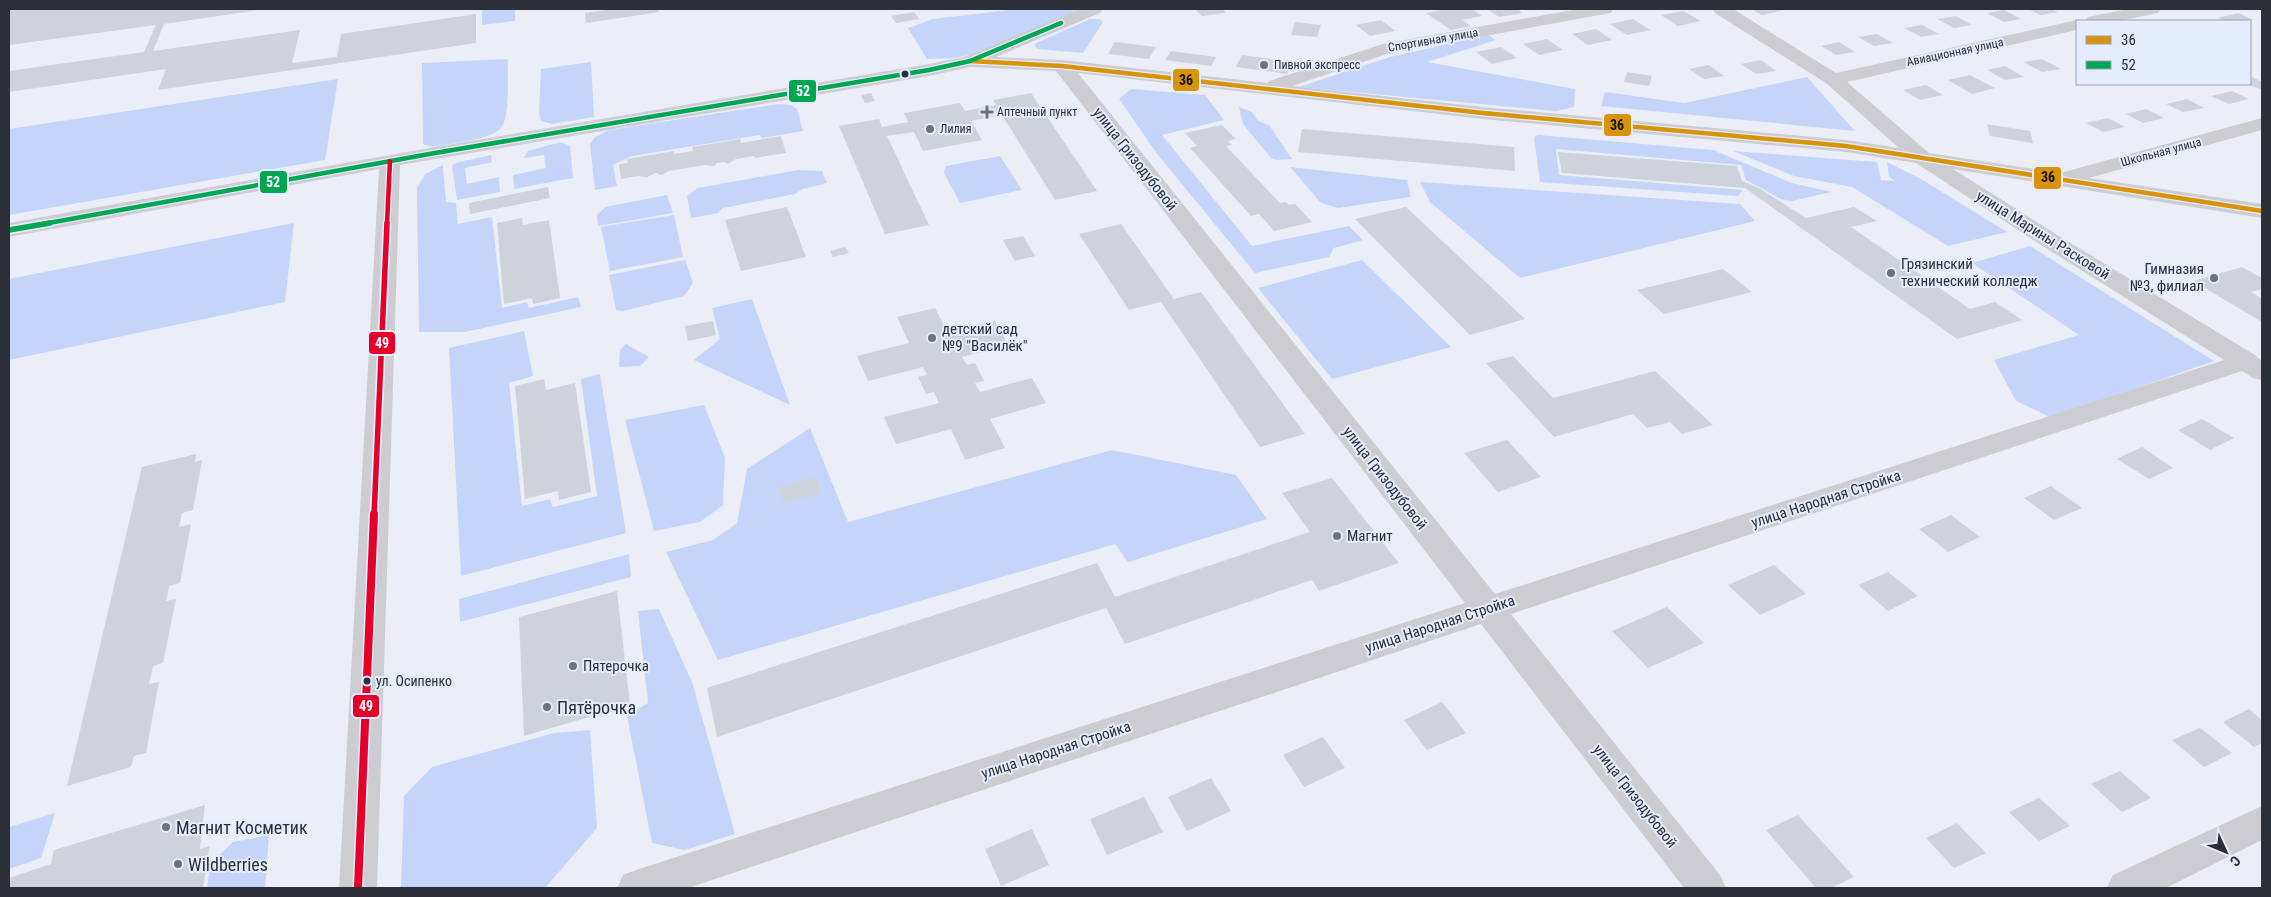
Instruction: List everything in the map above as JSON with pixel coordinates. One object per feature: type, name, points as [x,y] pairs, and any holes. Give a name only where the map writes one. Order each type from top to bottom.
[{"type":"street","points":[[9,230],[390,161],[970,61],[1094,9]]},
{"type":"street","name":"Спортивная улица","points":[[1266,88],[1298,79],[1383,49],[1605,9]]},
{"type":"street","name":"улица Марины Расковой","points":[[1721,9],[1833,78],[1925,160],[2046,238],[2254,367]]},
{"type":"street","points":[[2099,20],[2152,9]]},
{"type":"street","name":"Авиационная улица","points":[[1833,78],[2076,25]]},
{"type":"street","name":"улица Марины Расковой","points":[[970,61],[1062,66],[1483,113],[1846,146],[1925,160],[2262,211]]},
{"type":"street","name":"улица Гризодубовой","points":[[1062,66],[1708,888]]},
{"type":"street","name":"Школьная улица","points":[[2059,179],[2262,124]]},
{"type":"street","points":[[358,888],[390,161]]},
{"type":"street","name":"улица Народная Стройка","points":[[636,888],[1487,608],[2254,367]]},
{"type":"street","points":[[2126,888],[2173,880],[2262,822]]},
{"type":"shaded area","points":[[482,9],[515,9],[515,21],[482,25]]},
{"type":"shaded area","points":[[1018,9],[1085,9],[979,53],[954,58],[927,59],[908,28],[933,19]]},
{"type":"shaded area","points":[[1090,19],[1099,19],[1103,22],[1083,53],[1037,49],[1034,44]]},
{"type":"shaded area","points":[[1488,35],[1496,40],[1427,62],[1575,89],[1574,107],[1556,111],[1299,87],[1390,57]]},
{"type":"shaded area","points":[[508,59],[506,116],[500,129],[487,136],[468,141],[432,147],[423,144],[422,63]]},
{"type":"shaded area","points":[[591,62],[594,117],[552,124],[541,121],[539,112],[541,69]]},
{"type":"shaded area","points":[[1807,77],[1855,131],[1601,106],[1605,92],[1684,103]]},
{"type":"shaded area","points":[[338,79],[325,160],[9,215],[9,129]]},
{"type":"shaded area","points":[[1131,89],[1205,95],[1224,120],[1162,135],[1252,246],[1349,226],[1363,240],[1334,248],[1329,257],[1255,273],[1158,155],[1119,99]]},
{"type":"shaded area","points":[[779,104],[791,105],[797,109],[803,131],[762,138],[760,135],[632,156],[613,165],[617,186],[595,190],[590,144],[595,137],[609,130]]},
{"type":"shaded area","points":[[1239,107],[1252,112],[1258,121],[1269,125],[1292,159],[1277,160],[1271,158],[1243,124]]},
{"type":"shaded area","points":[[1538,135],[1713,150],[1792,183],[1831,192],[1792,201],[1781,199],[1746,180],[1741,165],[1556,149],[1559,175],[1743,190],[1738,196],[1540,182],[1534,137]]},
{"type":"shaded area","points":[[561,142],[570,146],[573,178],[514,189],[513,175],[546,168],[544,155],[524,158],[528,151]]},
{"type":"shaded area","points":[[1733,151],[1877,162],[1881,180],[1895,181],[1889,177],[1887,162],[1921,179],[2007,232],[1948,246],[1852,187],[1794,176]]},
{"type":"shaded area","points":[[491,155],[492,162],[465,168],[467,184],[499,177],[500,192],[457,200],[452,165]]},
{"type":"shaded area","points":[[1000,156],[1022,190],[960,203],[944,173],[946,166]]},
{"type":"shaded area","points":[[443,165],[446,202],[456,203],[458,224],[492,217],[502,308],[527,302],[529,308],[578,297],[581,307],[465,332],[419,332],[417,188],[425,174]]},
{"type":"shaded area","points":[[1290,167],[1407,180],[1411,197],[1338,208],[1321,203]]},
{"type":"shaded area","points":[[798,170],[822,171],[827,183],[803,189],[795,194],[723,208],[718,213],[691,218],[687,196],[698,188]]},
{"type":"shaded area","points":[[1420,182],[1740,204],[1755,221],[1520,278],[1430,202]]},
{"type":"shaded area","points":[[667,195],[673,213],[598,226],[597,215],[605,207]]},
{"type":"shaded area","points":[[674,215],[683,257],[610,271],[601,227]]},
{"type":"shaded area","points":[[294,223],[285,302],[9,360],[9,279]]},
{"type":"shaded area","points":[[2030,246],[2214,361],[2052,418],[2016,401],[1994,360],[2079,335],[1972,263]]},
{"type":"shaded area","points":[[685,260],[693,283],[684,296],[623,311],[616,310],[609,275]]},
{"type":"shaded area","points":[[1362,260],[1451,347],[1332,379],[1258,288]]},
{"type":"shaded area","points":[[752,299],[790,405],[694,360],[720,339],[712,308]]},
{"type":"shaded area","points":[[524,331],[533,376],[509,383],[522,506],[550,499],[553,507],[597,496],[581,379],[600,374],[626,533],[461,576],[449,348]]},
{"type":"shaded area","points":[[626,344],[649,357],[640,366],[619,367],[620,350]]},
{"type":"shaded area","points":[[704,405],[725,458],[723,505],[700,522],[654,531],[625,420]]},
{"type":"shaded area","points":[[810,428],[848,522],[1112,450],[1236,475],[1267,519],[1128,562],[1115,544],[718,660],[666,552],[713,540],[737,523],[747,469]]},
{"type":"shaded area","points":[[629,554],[631,577],[460,622],[459,599]]},
{"type":"shaded area","points":[[659,609],[692,682],[735,834],[685,850],[652,843],[627,716],[648,703],[638,611]]},
{"type":"shaded area","points":[[590,730],[597,828],[545,888],[401,888],[404,796],[432,767],[554,733]]},
{"type":"shaded area","points":[[55,813],[41,858],[9,869],[9,827]]},
{"type":"shaded area","points":[[269,835],[265,888],[207,888],[211,863],[233,842]]},
{"type":"building","points":[[9,9],[266,9],[164,24],[153,51],[300,30],[292,63],[337,57],[341,34],[476,14],[476,43],[158,90],[166,69],[9,92],[9,71],[144,52],[156,25],[9,45]]},
{"type":"building","points":[[613,9],[659,9],[659,12],[586,23],[585,13]]},
{"type":"building","points":[[1195,9],[1223,9],[1226,13],[1202,16]]},
{"type":"building","points":[[1447,9],[1472,9],[1482,16],[1462,20],[1471,26],[1451,30],[1426,13]]},
{"type":"building","points":[[1487,9],[1517,9],[1523,13],[1499,17]]},
{"type":"building","points":[[1751,9],[1781,9],[1784,10],[1762,15]]},
{"type":"building","points":[[2028,9],[2051,9],[2058,12],[2040,15]]},
{"type":"building","points":[[2004,10],[2021,19],[2004,22],[1987,13]]},
{"type":"building","points":[[1683,11],[1701,21],[1678,26],[1661,15]]},
{"type":"building","points":[[914,12],[919,19],[896,23],[891,16]]},
{"type":"building","points":[[2238,13],[2254,20],[2223,20],[2218,18]]},
{"type":"building","points":[[1956,16],[1972,25],[1954,28],[1937,19]]},
{"type":"building","points":[[1633,19],[1650,30],[1627,35],[1610,24]]},
{"type":"building","points":[[1381,20],[1395,31],[1370,36],[1356,25]]},
{"type":"building","points":[[1295,22],[1321,25],[1317,37],[1291,35]]},
{"type":"building","points":[[1922,25],[1939,34],[1921,37],[1904,28]]},
{"type":"building","points":[[1596,29],[1612,40],[1588,45],[1572,34]]},
{"type":"building","points":[[1877,34],[1893,43],[1874,46],[1858,37]]},
{"type":"building","points":[[1547,39],[1563,50],[1539,55],[1523,44]]},
{"type":"building","points":[[1115,42],[1156,47],[1149,59],[1108,54]]},
{"type":"building","points":[[1839,42],[1855,52],[1836,55],[1821,46]]},
{"type":"building","points":[[1501,47],[1517,58],[1492,64],[1476,52]]},
{"type":"building","points":[[1171,51],[1216,57],[1211,66],[1165,60]]},
{"type":"building","name":"Пивной экспресс","points":[[1242,55],[1293,62],[1287,74],[1236,67]]},
{"type":"building","points":[[2042,59],[2061,69],[2042,72],[2023,62]]},
{"type":"building","points":[[1761,60],[1776,71],[1756,74],[1741,64]]},
{"type":"building","points":[[1709,65],[1724,76],[1704,79],[1689,69]]},
{"type":"building","points":[[2005,66],[2024,77],[2005,80],[1987,70]]},
{"type":"building","points":[[1627,72],[1652,76],[1649,86],[1624,82]]},
{"type":"building","points":[[1970,75],[1995,88],[1972,94],[1948,80]]},
{"type":"building","points":[[2251,76],[2262,82],[2262,90],[2250,85]]},
{"type":"building","points":[[1926,85],[1943,95],[1920,100],[1903,90]]},
{"type":"building","points":[[2232,91],[2249,99],[2229,104],[2211,96]]},
{"type":"building","points":[[871,93],[875,101],[865,103],[861,95]]},
{"type":"building","points":[[1031,93],[1097,191],[1055,200],[1002,115],[971,121],[982,140],[923,151],[914,132],[887,136],[929,225],[885,234],[839,126],[879,119],[882,127],[908,122],[904,113],[960,103],[965,111],[996,105],[993,100]]},
{"type":"building","points":[[2187,99],[2204,108],[2183,112],[2166,104]]},
{"type":"building","points":[[2146,109],[2164,118],[2143,123],[2126,114]]},
{"type":"building","points":[[2108,118],[2125,127],[2103,132],[2086,123]]},
{"type":"building","points":[[1987,124],[2030,131],[2033,143],[1990,136]]},
{"type":"building","points":[[1222,125],[1236,139],[1228,141],[1232,145],[1226,146],[1280,203],[1295,204],[1312,222],[1274,231],[1259,214],[1251,216],[1190,148],[1197,146],[1185,133]]},
{"type":"building","points":[[1302,129],[1514,147],[1515,171],[1298,152]]},
{"type":"building","points":[[781,136],[786,153],[736,159],[728,164],[724,162],[717,163],[714,166],[705,165],[669,171],[661,175],[656,173],[647,177],[638,176],[621,179],[619,164],[628,163],[627,159],[674,151],[674,154],[693,151],[692,147],[740,139],[741,143]]},
{"type":"building","points":[[1558,152],[1737,166],[1742,181],[1759,188],[1806,218],[1854,207],[1877,221],[1851,227],[1970,309],[1995,302],[2022,320],[1957,339],[1745,188],[1562,173]]},
{"type":"building","points":[[548,187],[550,198],[470,214],[469,203]]},
{"type":"building","points":[[787,207],[806,257],[741,271],[725,220]]},
{"type":"building","points":[[1406,207],[1525,319],[1470,335],[1355,219]]},
{"type":"building","points":[[522,218],[523,225],[549,220],[560,298],[533,304],[532,298],[504,304],[497,223]]},
{"type":"building","points":[[1121,224],[1174,299],[1201,292],[1305,434],[1260,447],[1161,302],[1129,310],[1079,234]]},
{"type":"building","points":[[1023,236],[1035,256],[1015,261],[1003,240]]},
{"type":"building","points":[[845,247],[849,253],[833,257],[830,251]]},
{"type":"building","points":[[2242,267],[2262,278],[2262,289],[2251,292],[2262,299],[2262,322],[2193,281]]},
{"type":"building","points":[[1723,269],[1752,292],[1664,314],[1637,290]]},
{"type":"building","points":[[935,308],[948,333],[995,321],[1008,345],[962,357],[967,365],[975,363],[984,381],[975,383],[980,392],[1032,378],[1046,403],[990,419],[1005,448],[965,460],[951,429],[896,444],[884,417],[939,403],[934,392],[926,394],[918,377],[927,375],[923,367],[868,381],[857,356],[909,343],[897,317]]},
{"type":"building","points":[[713,321],[716,335],[688,341],[685,326]]},
{"type":"building","points":[[1513,356],[1553,398],[1655,371],[1713,425],[1682,434],[1670,422],[1647,428],[1633,414],[1554,437],[1486,363]]},
{"type":"building","points":[[544,379],[546,390],[575,383],[591,492],[559,500],[558,491],[525,499],[515,386]]},
{"type":"building","points":[[2202,419],[2234,438],[2210,450],[2178,430]]},
{"type":"building","points":[[1507,440],[1541,477],[1498,492],[1464,453]]},
{"type":"building","points":[[2142,447],[2173,468],[2149,479],[2117,459]]},
{"type":"building","points":[[196,454],[195,462],[202,460],[193,510],[182,513],[179,527],[191,524],[180,583],[169,586],[166,601],[176,599],[163,663],[153,666],[149,684],[159,682],[146,753],[134,756],[131,767],[67,786],[142,467]]},
{"type":"building","points":[[816,477],[821,493],[783,503],[779,487]]},
{"type":"building","points":[[1332,478],[1399,563],[1319,591],[1312,580],[1125,644],[1106,608],[717,737],[707,688],[1097,563],[1115,597],[1310,532],[1282,493]]},
{"type":"building","points":[[2051,486],[2082,508],[2054,520],[2024,498]]},
{"type":"building","points":[[1951,515],[1980,537],[1948,552],[1919,529]]},
{"type":"building","points":[[1774,565],[1806,594],[1760,615],[1728,585]]},
{"type":"building","points":[[1888,572],[1918,596],[1888,611],[1858,585]]},
{"type":"building","name":"Пятерочка","points":[[617,591],[630,705],[524,736],[519,617]]},
{"type":"building","points":[[1667,607],[1704,643],[1648,668],[1612,631]]},
{"type":"building","points":[[1442,702],[1466,733],[1427,750],[1404,720]]},
{"type":"building","points":[[2249,709],[2262,720],[2262,743],[2254,747],[2223,722]]},
{"type":"building","points":[[2200,728],[2232,753],[2204,767],[2172,740]]},
{"type":"building","points":[[1323,737],[1345,768],[1304,787],[1283,755]]},
{"type":"building","points":[[2120,771],[2151,798],[2122,812],[2091,784]]},
{"type":"building","points":[[1211,778],[1231,811],[1187,831],[1168,797]]},
{"type":"building","points":[[1144,797],[1163,832],[1107,855],[1090,819]]},
{"type":"building","points":[[2039,798],[2070,826],[2039,841],[2009,812]]},
{"type":"building","name":"Магнит Косметик","points":[[205,805],[200,849],[210,846],[203,888],[9,888],[9,878],[51,864],[54,850]]},
{"type":"building","points":[[1798,815],[1854,877],[1831,888],[1816,888],[1766,830]]},
{"type":"building","points":[[1957,823],[1986,853],[1954,868],[1926,838]]},
{"type":"building","points":[[1032,829],[1049,865],[1001,886],[985,849]]},
{"type":"transit line","name":"52","points":[[9,230],[435,153],[929,70],[970,61],[1061,23]]},
{"type":"transit line","name":"36","points":[[970,61],[1062,66],[1483,113],[1846,146],[2262,211]]},
{"type":"transit line","name":"49","points":[[358,888],[390,161]]},
{"type":"place","name":"Пивной экспресс","points":[[1264,65]]},
{"type":"place","name":"Аптечный пункт","points":[[987,112]]},
{"type":"place","name":"Лилия","points":[[930,129]]},
{"type":"place","name":"Грязинский технический колледж","points":[[1891,273]]},
{"type":"place","name":"Гимназия №3, филиал","points":[[2214,278]]},
{"type":"place","name":"детский сад №9 \"Василёк\"","points":[[932,338]]},
{"type":"place","name":"Магнит","points":[[1337,536]]},
{"type":"place","name":"Пятерочка","points":[[573,666]]},
{"type":"place","name":"ул. Осипенко","points":[[367,681]]},
{"type":"place","name":"Пятёрочка","points":[[547,707]]},
{"type":"place","name":"Магнит Косметик","points":[[166,827]]},
{"type":"place","name":"Wildberries","points":[[178,864]]}]
